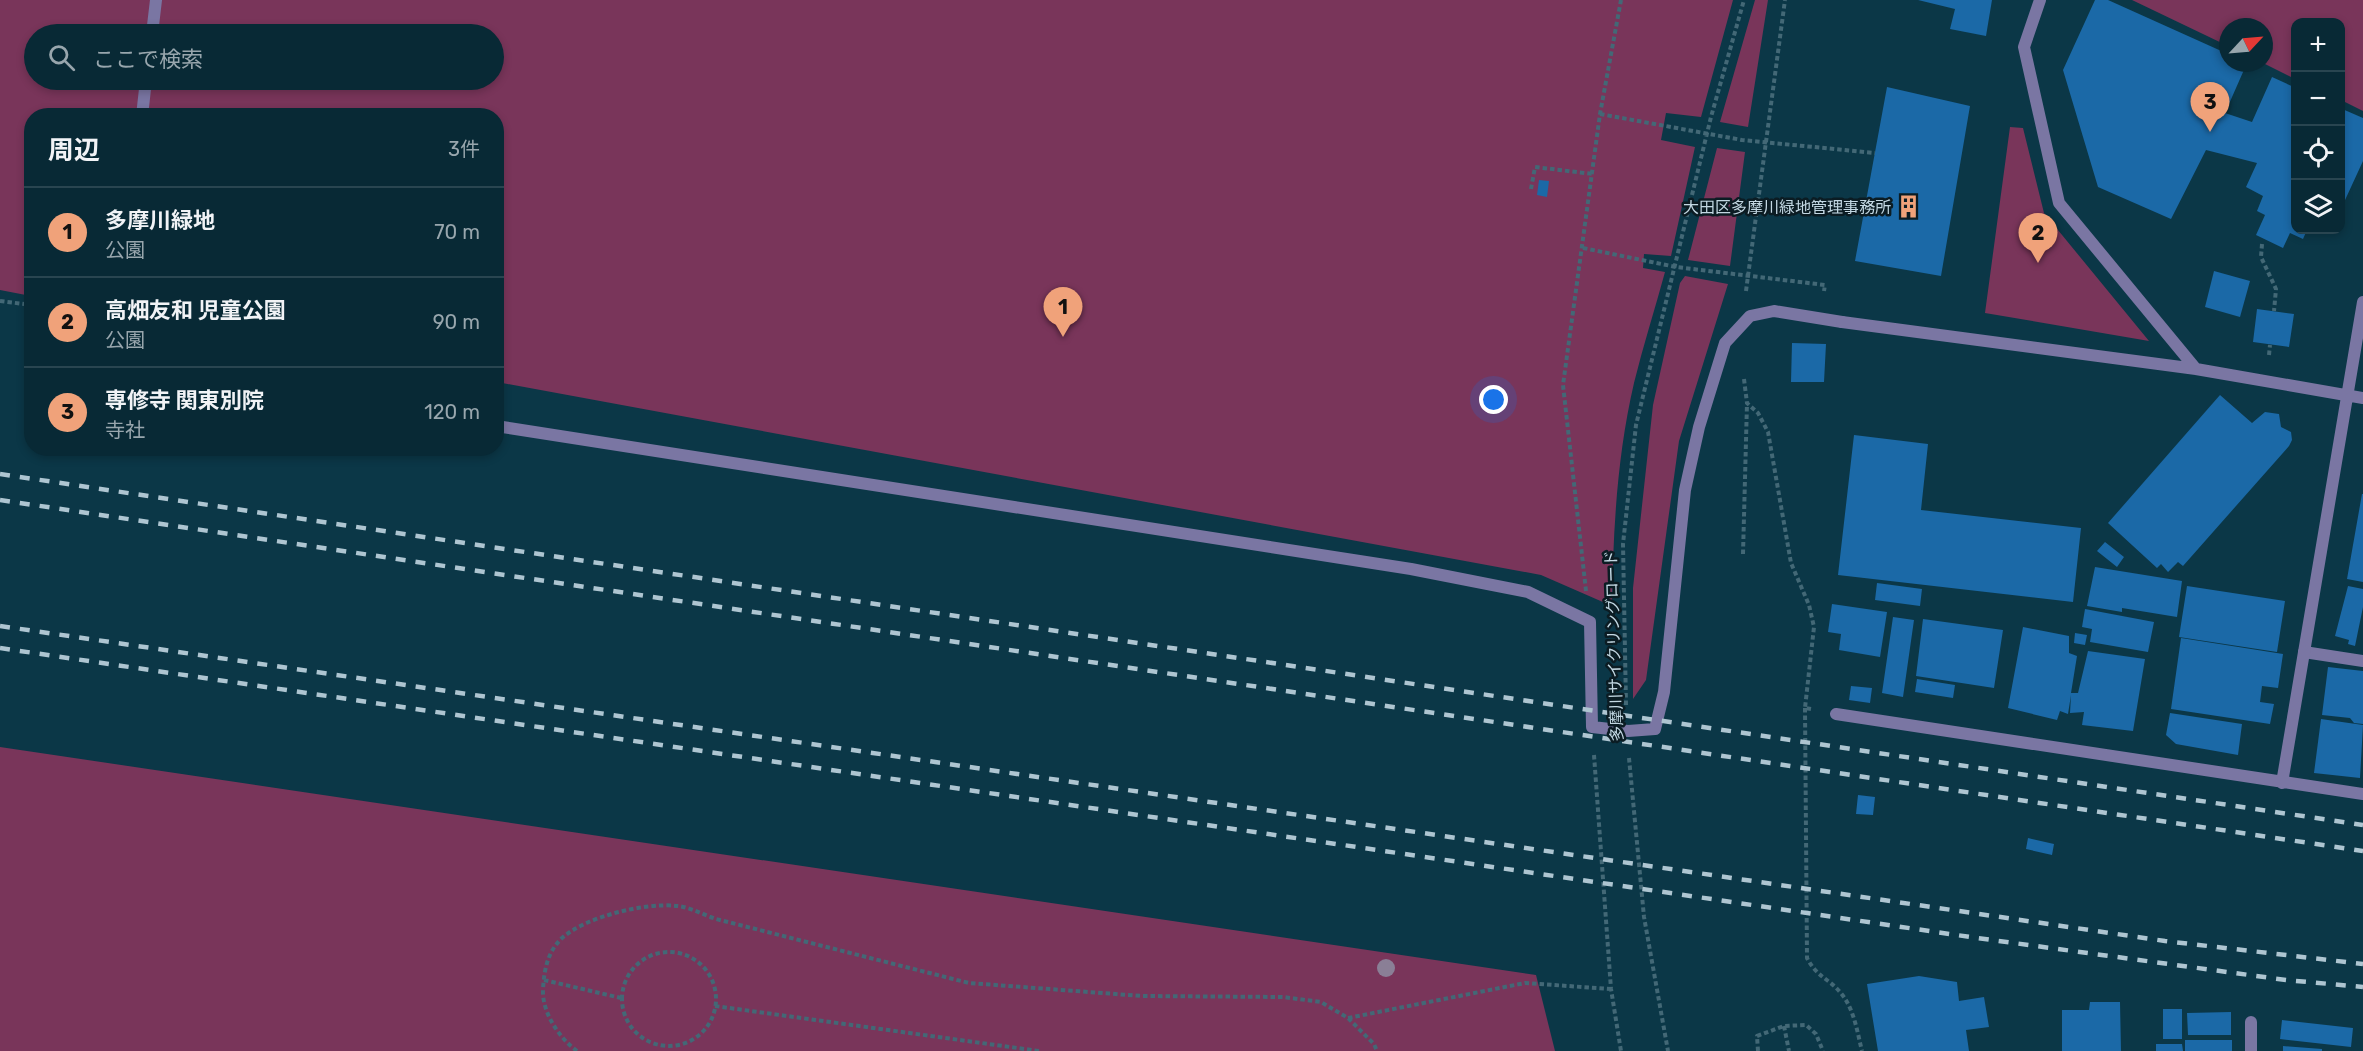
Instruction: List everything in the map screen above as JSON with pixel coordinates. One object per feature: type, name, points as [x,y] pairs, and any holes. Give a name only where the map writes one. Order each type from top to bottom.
[{"type":"street","points":[[153,24],[156,0]]},
{"type":"street","points":[[2040,0],[2024,47],[2059,203],[2196,369]]},
{"type":"street","points":[[143,108],[145,90]]},
{"type":"street","points":[[2282,783],[2363,302]]},
{"type":"street","points":[[504,427],[1476,580],[1528,592],[1590,622],[1592,727],[1628,731],[1655,729],[1664,692],[1685,490],[1698,427],[1725,343],[1750,316],[1774,310],[1842,322],[2196,369],[2363,398]]},
{"type":"street","points":[[2304,652],[2363,661]]},
{"type":"street","points":[[1836,714],[2363,794]]},
{"type":"street","points":[[2251,1022],[2251,1051]]},
{"type":"path","points":[[1590,622],[1563,385],[1600,114],[1622,0]]},
{"type":"path","name":"多摩川サイクリングロード","points":[[1668,1051],[1644,917],[1631,799],[1623,562],[1636,425],[1744,0]]},
{"type":"path","points":[[1746,287],[1785,0]]},
{"type":"path","points":[[1600,114],[1708,135],[1765,143],[1875,153]]},
{"type":"path","points":[[1531,189],[1535,166],[1593,174]]},
{"type":"path","points":[[2262,244],[2261,257],[2276,289],[2274,311]]},
{"type":"path","points":[[1583,248],[1676,267],[1825,285],[1823,299]]},
{"type":"path","points":[[0,301],[24,304]]},
{"type":"path","points":[[1743,370],[1746,402],[1743,554]]},
{"type":"path","points":[[1746,402],[1758,413],[1768,432],[1791,563],[1809,605],[1814,627],[1805,708],[1807,958],[1814,972],[1839,990],[1847,1000],[1862,1051]]},
{"type":"path","points":[[1805,708],[1836,714]]},
{"type":"path","points":[[1592,727],[1611,989],[1621,1051]]},
{"type":"path","points":[[577,1051],[552,1022],[543,998],[545,963],[561,939],[587,924],[621,911],[647,906],[678,906],[716,919],[969,983],[1142,996],[1283,997],[1322,1002],[1348,1018],[1374,1044],[1377,1051]]},
{"type":"path","points":[[673,953],[687,956],[710,976],[715,991],[715,1006],[710,1021],[701,1034],[673,1047],[657,1045],[643,1039],[631,1028],[621,998],[632,970],[644,960],[657,954],[673,953]]},
{"type":"path","points":[[544,980],[621,998]]},
{"type":"path","points":[[1348,1018],[1524,983],[1611,989]]},
{"type":"path","points":[[715,1006],[1040,1051]]},
{"type":"path","points":[[1758,1051],[1757,1036],[1784,1026],[1806,1024],[1816,1034],[1822,1051]]},
{"type":"path","points":[[1784,1026],[1790,1051]]},
{"type":"shaded area","points":[[0,0],[1733,0],[1701,117],[1666,113],[1661,140],[1695,147],[1671,256],[1644,254],[1643,268],[1665,272],[1641,355],[1628,411],[1615,522],[1612,606],[1541,575],[504,383],[504,108],[24,108],[24,295],[0,290]]},
{"type":"shaded area","points":[[1755,0],[1768,0],[1748,127],[1720,122]]},
{"type":"shaded area","points":[[2132,0],[2363,0],[2363,111],[2345,102],[2345,18],[2291,18],[2291,77],[2273,68],[2273,18],[2219,18],[2219,42]]},
{"type":"shaded area","points":[[2010,127],[2023,128],[2044,213],[2149,341],[1985,313]]},
{"type":"shaded area","points":[[1717,148],[1745,152],[1730,266],[1688,260]]},
{"type":"shaded area","points":[[1685,276],[1728,284],[1679,441],[1646,680],[1633,699],[1633,588],[1653,405],[1680,283]]},
{"type":"shaded area","points":[[0,747],[1536,975],[1555,1051],[0,1051]]},
{"type":"building","points":[[1918,0],[1992,0],[1986,36],[1950,29],[1955,9]]},
{"type":"building","points":[[2095,0],[2108,0],[2219,50],[2219,72],[2243,72],[2225,113],[2252,122],[2272,77],[2291,86],[2291,233],[2283,248],[2256,235],[2265,215],[2257,211],[2263,196],[2246,187],[2257,163],[2206,150],[2171,219],[2098,187],[2063,70]]},
{"type":"building","name":"大田区多摩川緑地管理事務所","points":[[1887,87],[1970,106],[1941,276],[1855,261]]},
{"type":"building","points":[[2345,110],[2363,118],[2363,161],[2345,200]]},
{"type":"building","points":[[1539,180],[1549,181],[1547,197],[1537,195]]},
{"type":"building","points":[[2292,234],[2305,234],[2303,239]]},
{"type":"building","points":[[2214,271],[2250,281],[2240,317],[2205,307]]},
{"type":"building","points":[[2257,309],[2294,314],[2289,347],[2253,342]]},
{"type":"building","points":[[1792,343],[1826,344],[1824,382],[1791,382]]},
{"type":"building","points":[[2220,395],[2252,423],[2265,412],[2279,414],[2281,427],[2291,432],[2292,440],[2183,566],[2178,562],[2168,572],[2161,564],[2157,568],[2108,523]]},
{"type":"building","points":[[1854,435],[1928,444],[1921,510],[2081,528],[2073,602],[1838,575]]},
{"type":"building","points":[[2363,494],[2363,582],[2347,579]]},
{"type":"building","points":[[2105,542],[2124,557],[2117,567],[2097,551]]},
{"type":"building","points":[[2095,567],[2182,581],[2177,617],[2122,608],[2122,612],[2087,606]]},
{"type":"building","points":[[1877,583],[1922,589],[1920,606],[1875,600]]},
{"type":"building","points":[[2187,586],[2285,601],[2277,652],[2179,637]]},
{"type":"building","points":[[2348,586],[2363,589],[2363,607],[2355,646],[2348,644],[2349,640],[2335,636]]},
{"type":"building","points":[[1832,604],[1887,612],[1880,657],[1839,650],[1841,634],[1828,632]]},
{"type":"building","points":[[2085,609],[2154,622],[2148,652],[2090,642],[2092,629],[2082,627]]},
{"type":"building","points":[[1893,617],[1914,620],[1903,697],[1882,693]]},
{"type":"building","points":[[1923,619],[2003,630],[1994,688],[1916,676]]},
{"type":"building","points":[[2023,627],[2069,636],[2069,653],[2077,656],[2071,693],[2078,693],[2088,651],[2145,659],[2133,731],[2082,725],[2084,712],[2070,713],[2071,695],[2068,714],[2060,711],[2057,720],[2008,708]]},
{"type":"building","points":[[2075,633],[2087,635],[2085,645],[2074,643]]},
{"type":"building","points":[[2181,638],[2283,654],[2278,688],[2262,686],[2260,702],[2274,704],[2270,724],[2171,709]]},
{"type":"building","points":[[2328,667],[2363,671],[2363,724],[2354,723],[2350,718],[2322,715]]},
{"type":"building","points":[[1917,679],[1955,685],[1953,698],[1915,692]]},
{"type":"building","points":[[1851,686],[1872,688],[1870,703],[1849,700]]},
{"type":"building","points":[[2170,713],[2242,724],[2238,755],[2176,744],[2166,735]]},
{"type":"building","points":[[2321,719],[2363,725],[2360,778],[2314,773]]},
{"type":"building","points":[[1858,795],[1875,797],[1873,815],[1856,814]]},
{"type":"building","points":[[2028,838],[2054,844],[2052,855],[2026,849]]},
{"type":"building","points":[[1919,976],[1957,982],[1959,1001],[1984,997],[1989,1027],[1966,1030],[1969,1051],[1878,1051],[1867,984]]},
{"type":"building","points":[[2090,1002],[2120,1002],[2121,1051],[2062,1051],[2062,1010],[2089,1010]]},
{"type":"building","points":[[2163,1009],[2182,1009],[2182,1039],[2163,1039]]},
{"type":"building","points":[[2231,1012],[2231,1035],[2188,1035],[2187,1013]]},
{"type":"building","points":[[2282,1020],[2353,1028],[2351,1047],[2280,1039]]},
{"type":"building","points":[[2185,1040],[2232,1040],[2232,1051],[2185,1051]]},
{"type":"building","points":[[2156,1044],[2182,1044],[2183,1051],[2156,1051]]},
{"type":"building","points":[[2283,1046],[2322,1049],[2322,1051],[2283,1051]]},
{"type":"railway","points":[[0,474],[2363,825]]},
{"type":"railway","points":[[0,500],[2363,851]]},
{"type":"railway","points":[[0,626],[2165,941],[2363,964]]},
{"type":"railway","points":[[0,648],[1977,938],[2286,980],[2363,987]]},
{"type":"place","name":"専修寺 関東別院","points":[[2210,132]]},
{"type":"place","name":"大田区多摩川緑地管理事務所","points":[[1909,207]]},
{"type":"place","name":"高畑友和 児童公園","points":[[2038,263]]},
{"type":"place","name":"多摩川緑地","points":[[1063,337]]}]
